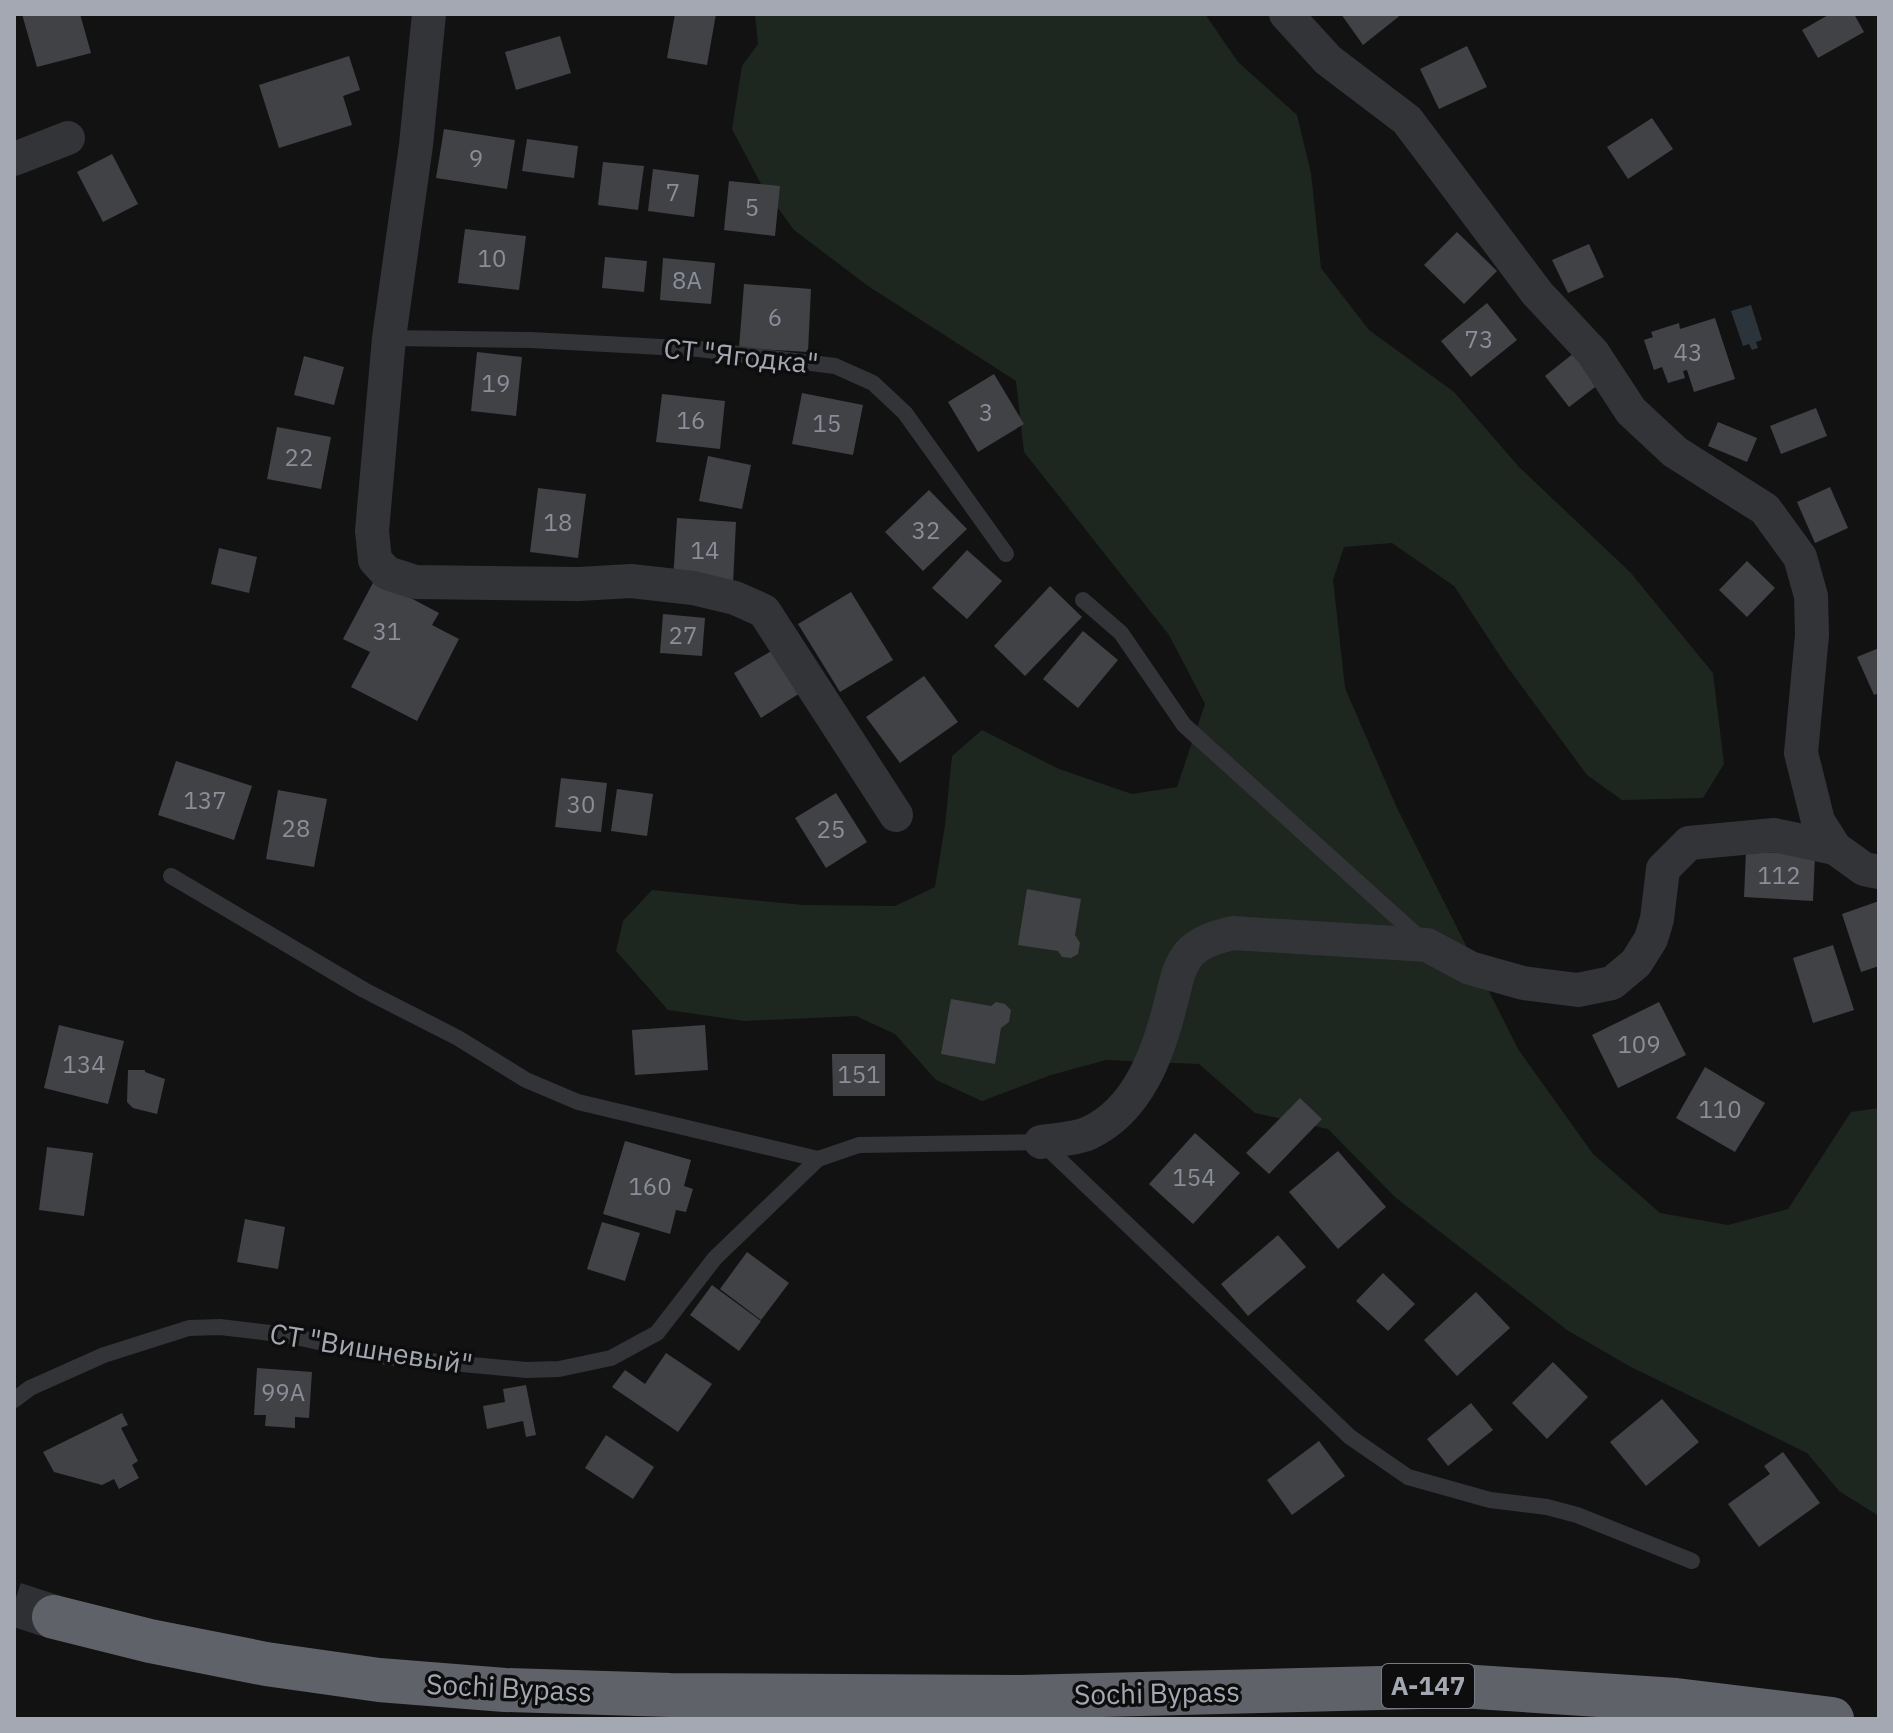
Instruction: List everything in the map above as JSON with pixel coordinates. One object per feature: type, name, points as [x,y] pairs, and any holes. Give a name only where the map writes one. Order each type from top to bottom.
[{"type":"highway","name":"Sochi Bypass","points":[[54,1617],[150,1641],[266,1664],[365,1678],[670,1701],[1021,1697],[1461,1686],[1676,1700],[1832,1719]]},
{"type":"street","points":[[429,14],[416,145],[389,338],[372,531],[375,560],[387,573],[415,582],[579,584],[631,581],[693,588],[735,598],[764,611],[896,815]]},
{"type":"street","points":[[1286,14],[1328,60],[1407,120],[1537,293],[1593,353],[1631,411],[1675,452],[1765,509],[1800,557],[1811,596],[1812,635],[1801,753],[1818,821],[1835,848],[1864,869],[1879,872]]},
{"type":"street","points":[[14,159],[68,138]]},
{"type":"street","points":[[1041,1142],[1089,1133],[1119,1111],[1144,1079],[1160,1047],[1180,970],[1189,953],[1210,938],[1233,933],[1427,945],[1470,968],[1523,983],[1578,990],[1612,983],[1636,963],[1651,939],[1657,919],[1663,869],[1689,843],[1774,835],[1835,848]]},
{"type":"lane","name":"СТ \"Ягодка\"","points":[[389,338],[531,340],[699,349],[835,366],[873,383],[905,413],[1006,554]]},
{"type":"lane","points":[[1083,600],[1121,633],[1184,725],[1427,945]]},
{"type":"lane","points":[[171,876],[364,990],[458,1038],[526,1080],[578,1102],[818,1159]]},
{"type":"lane","points":[[1041,1142],[1350,1437],[1408,1477],[1490,1500],[1547,1507],[1577,1515],[1692,1561]]},
{"type":"lane","name":"СТ \"Вишневый\"","points":[[14,1400],[30,1388],[104,1355],[189,1328],[220,1327],[287,1335],[386,1357],[526,1370],[559,1369],[611,1358],[657,1333],[715,1258],[818,1159],[859,1145],[1041,1142]]},
{"type":"lane","points":[[964,1712],[976,1706],[1021,1697]]},
{"type":"shaded area","points":[[755,14],[1205,14],[1238,62],[1297,115],[1311,173],[1321,268],[1369,330],[1454,392],[1519,467],[1630,572],[1713,673],[1724,764],[1703,798],[1622,800],[1587,775],[1506,665],[1454,586],[1392,543],[1344,547],[1333,580],[1345,688],[1397,808],[1518,1049],[1593,1154],[1660,1213],[1728,1225],[1788,1209],[1851,1112],[1879,1108],[1879,1516],[1839,1491],[1807,1453],[1629,1366],[1567,1330],[1395,1197],[1328,1129],[1255,1113],[1199,1064],[1106,1060],[1051,1075],[982,1101],[936,1080],[895,1034],[856,1016],[744,1021],[668,1010],[616,951],[623,921],[652,890],[803,905],[895,906],[935,887],[952,756],[982,730],[1059,769],[1132,794],[1177,787],[1205,704],[1169,635],[1024,452],[1016,381],[868,286],[794,230],[762,186],[732,129],[742,66],[758,44]]},
{"type":"shaded area","points":[[1751,305],[1762,340],[1756,342],[1758,348],[1752,350],[1749,344],[1743,346],[1731,311]]},
{"type":"building","points":[[22,14],[80,14],[91,53],[37,67]]},
{"type":"building","points":[[675,14],[716,14],[707,65],[667,58]]},
{"type":"building","points":[[1341,14],[1402,14],[1363,45]]},
{"type":"building","points":[[1830,14],[1854,14],[1864,32],[1818,58],[1802,30]]},
{"type":"building","points":[[560,36],[571,73],[516,90],[505,52]]},
{"type":"building","points":[[1467,46],[1487,87],[1439,109],[1420,69]]},
{"type":"building","points":[[349,56],[360,90],[343,96],[352,125],[279,148],[259,85]]},
{"type":"building","points":[[1652,118],[1673,149],[1628,179],[1607,147]]},
{"type":"building","points":[[444,129],[515,140],[507,189],[436,178]]},
{"type":"building","points":[[527,139],[578,146],[574,178],[522,171]]},
{"type":"building","points":[[112,154],[138,204],[103,222],[77,172]]},
{"type":"building","points":[[603,162],[644,166],[638,210],[598,205]]},
{"type":"building","points":[[653,169],[699,175],[694,217],[648,211]]},
{"type":"building","points":[[729,181],[780,186],[775,236],[724,230]]},
{"type":"building","points":[[465,229],[526,236],[519,290],[458,283]]},
{"type":"building","points":[[1457,232],[1497,271],[1464,304],[1424,265]]},
{"type":"building","points":[[1589,244],[1604,277],[1568,293],[1552,260]]},
{"type":"building","points":[[605,257],[647,261],[644,292],[602,288]]},
{"type":"building","points":[[663,258],[715,263],[711,304],[660,300]]},
{"type":"building","points":[[744,284],[811,289],[808,352],[739,348]]},
{"type":"building","points":[[1487,303],[1517,340],[1471,377],[1441,341]]},
{"type":"building","points":[[1715,318],[1735,379],[1694,392],[1687,370],[1683,371],[1685,378],[1668,383],[1662,367],[1654,370],[1644,340],[1653,337],[1651,332],[1679,323],[1680,329]]},
{"type":"building","points":[[477,352],[522,357],[516,416],[471,411]]},
{"type":"building","points":[[1574,353],[1599,384],[1569,407],[1545,376]]},
{"type":"building","points":[[304,356],[344,367],[334,405],[294,395]]},
{"type":"building","points":[[994,374],[1024,424],[978,452],[948,402]]},
{"type":"building","points":[[802,393],[863,405],[853,455],[792,444]]},
{"type":"building","points":[[662,394],[725,401],[720,449],[656,442]]},
{"type":"building","points":[[1816,408],[1827,436],[1781,454],[1770,426]]},
{"type":"building","points":[[1718,422],[1757,438],[1747,462],[1708,446]]},
{"type":"building","points":[[277,427],[331,437],[321,489],[267,479]]},
{"type":"building","points":[[708,456],[751,465],[742,509],[699,501]]},
{"type":"building","points":[[1830,487],[1848,528],[1815,543],[1797,502]]},
{"type":"building","points":[[538,488],[586,494],[578,558],[530,552]]},
{"type":"building","points":[[929,490],[967,529],[923,571],[885,532]]},
{"type":"building","points":[[677,518],[736,522],[733,584],[673,580]]},
{"type":"building","points":[[219,548],[257,557],[249,593],[211,584]]},
{"type":"building","points":[[967,550],[1002,581],[967,619],[932,588]]},
{"type":"building","points":[[1747,561],[1775,588],[1747,617],[1719,590]]},
{"type":"building","points":[[375,579],[439,613],[432,625],[459,639],[417,721],[351,687],[370,652],[343,639]]},
{"type":"building","points":[[1050,586],[1082,617],[1025,676],[994,646]]},
{"type":"building","points":[[851,592],[893,660],[840,692],[798,624]]},
{"type":"building","points":[[663,614],[705,618],[702,656],[660,653]]},
{"type":"building","points":[[1083,631],[1118,660],[1078,708],[1043,679]]},
{"type":"building","points":[[1879,648],[1879,693],[1874,695],[1857,657]]},
{"type":"building","points":[[773,650],[800,693],[761,718],[734,673]]},
{"type":"building","points":[[924,676],[958,722],[900,763],[866,717]]},
{"type":"building","points":[[176,761],[252,786],[234,840],[158,815]]},
{"type":"building","points":[[561,778],[607,783],[601,832],[555,827]]},
{"type":"building","points":[[617,789],[653,794],[647,836],[611,831]]},
{"type":"building","points":[[278,790],[327,799],[314,867],[266,859]]},
{"type":"building","points":[[836,793],[867,842],[826,868],[795,818]]},
{"type":"building","points":[[1746,851],[1815,855],[1813,901],[1744,897]]},
{"type":"building","points":[[1027,889],[1081,899],[1075,935],[1080,943],[1078,954],[1071,958],[1062,957],[1058,951],[1018,945]]},
{"type":"building","points":[[1879,901],[1879,966],[1861,972],[1842,914]]},
{"type":"building","points":[[1833,945],[1854,1010],[1813,1023],[1793,958]]},
{"type":"building","points":[[951,999],[991,1006],[996,1002],[1005,1004],[1011,1010],[1009,1022],[1001,1028],[995,1064],[941,1054]]},
{"type":"building","points":[[1659,1002],[1686,1055],[1618,1088],[1592,1035]]},
{"type":"building","points":[[59,1025],[124,1041],[108,1104],[44,1088]]},
{"type":"building","points":[[705,1025],[708,1070],[635,1075],[632,1030]]},
{"type":"building","points":[[832,1054],[885,1054],[885,1096],[833,1096]]},
{"type":"building","points":[[1705,1067],[1765,1103],[1735,1152],[1676,1118]]},
{"type":"building","points":[[128,1070],[145,1070],[165,1079],[157,1114],[133,1108],[127,1102]]},
{"type":"building","points":[[1300,1098],[1322,1119],[1269,1174],[1246,1153]]},
{"type":"building","points":[[1195,1133],[1240,1173],[1193,1224],[1149,1184]]},
{"type":"building","points":[[625,1141],[691,1160],[684,1186],[693,1189],[686,1212],[676,1210],[670,1234],[603,1214]]},
{"type":"building","points":[[47,1147],[93,1153],[84,1216],[39,1210]]},
{"type":"building","points":[[1338,1151],[1386,1207],[1338,1249],[1289,1192]]},
{"type":"building","points":[[245,1219],[285,1227],[278,1269],[237,1262]]},
{"type":"building","points":[[602,1222],[640,1233],[625,1281],[587,1269]]},
{"type":"building","points":[[1278,1235],[1306,1267],[1248,1316],[1221,1284]]},
{"type":"building","points":[[747,1252],[789,1283],[761,1320],[720,1289]]},
{"type":"building","points":[[1383,1273],[1415,1304],[1388,1331],[1356,1301]]},
{"type":"building","points":[[712,1285],[761,1321],[739,1351],[690,1315]]},
{"type":"building","points":[[1476,1292],[1510,1328],[1457,1376],[1424,1340]]},
{"type":"building","points":[[666,1353],[712,1384],[678,1432],[612,1387],[625,1370],[645,1384]]},
{"type":"building","points":[[1553,1362],[1588,1397],[1547,1439],[1512,1403]]},
{"type":"building","points":[[257,1368],[312,1372],[309,1418],[295,1417],[295,1428],[265,1426],[266,1415],[254,1415]]},
{"type":"building","points":[[526,1385],[536,1435],[526,1437],[523,1421],[487,1429],[483,1406],[505,1402],[503,1389]]},
{"type":"building","points":[[1662,1399],[1699,1442],[1646,1486],[1610,1442]]},
{"type":"building","points":[[1471,1403],[1493,1430],[1448,1466],[1427,1439]]},
{"type":"building","points":[[122,1413],[128,1425],[121,1428],[138,1461],[132,1465],[139,1478],[119,1489],[114,1479],[102,1485],[54,1472],[43,1452]]},
{"type":"building","points":[[606,1435],[654,1467],[633,1499],[585,1468]]},
{"type":"building","points":[[1319,1441],[1345,1476],[1292,1515],[1267,1480]]},
{"type":"building","points":[[1783,1452],[1820,1503],[1759,1547],[1728,1504],[1770,1474],[1764,1466]]},
{"type":"tunnel","points":[[14,1604],[54,1617]]}]
